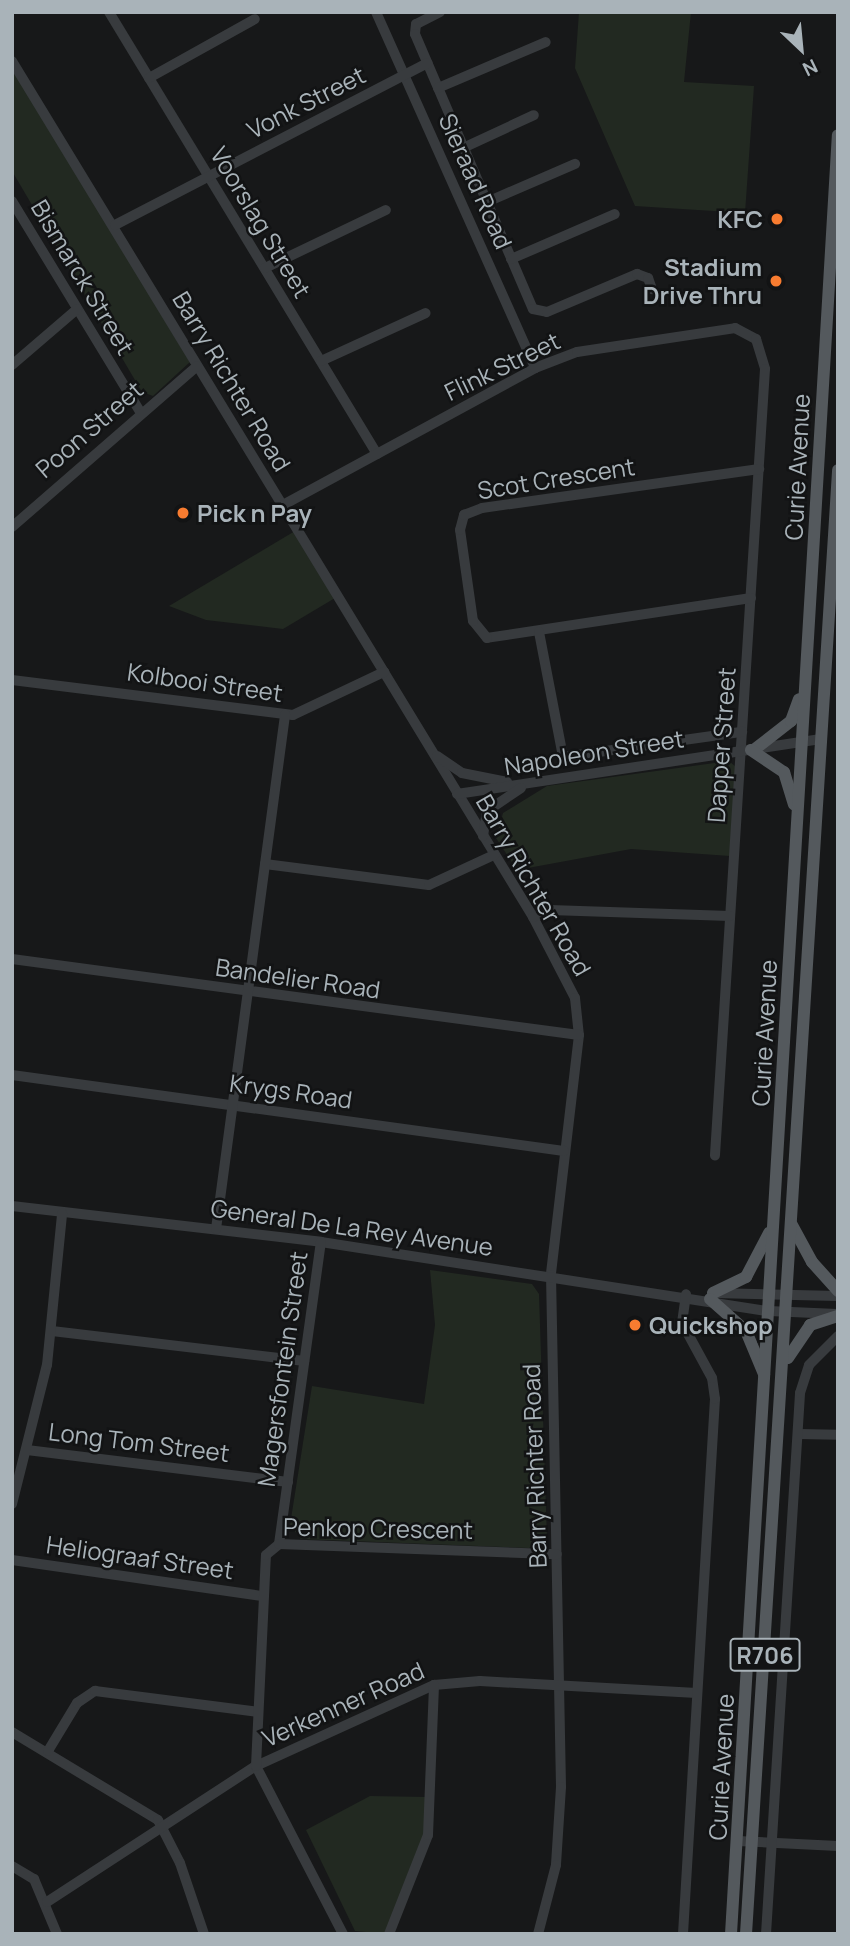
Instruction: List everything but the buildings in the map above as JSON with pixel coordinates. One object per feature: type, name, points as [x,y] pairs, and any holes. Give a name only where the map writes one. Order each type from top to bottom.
[{"type":"main road","name":"Curie Avenue","points":[[731,1934],[838,135]]},
{"type":"main road","name":"Curie Avenue","points":[[746,1934],[838,470]]},
{"type":"main road","points":[[749,750],[791,721],[807,652]]},
{"type":"main road","points":[[749,750],[773,761],[788,780],[796,840]]},
{"type":"main road","points":[[766,1378],[746,1331],[711,1296],[754,1268],[775,1212]]},
{"type":"main road","points":[[791,1221],[812,1262],[838,1294]]},
{"type":"main road","points":[[783,1377],[799,1335],[838,1315]]},
{"type":"street","name":"Voorslag Street","points":[[109,12],[377,454]]},
{"type":"street","name":"Sieraad Road","points":[[376,12],[536,368]]},
{"type":"street","points":[[440,12],[414,28],[511,259],[539,313],[637,274],[648,278],[652,289]]},
{"type":"street","points":[[149,78],[255,19]]},
{"type":"street","points":[[438,88],[546,43]]},
{"type":"street","name":"Barry Richter Road","points":[[12,61],[115,225],[197,366],[533,917],[572,988],[579,1035],[551,1275],[561,1689],[556,1865],[538,1934]]},
{"type":"street","name":"Vonk Street","points":[[115,225],[427,63]]},
{"type":"street","points":[[464,148],[534,115]]},
{"type":"street","points":[[487,202],[575,164]]},
{"type":"street","name":"Bismarck Street","points":[[14,208],[139,411]]},
{"type":"street","points":[[265,268],[386,210]]},
{"type":"street","points":[[511,259],[615,214]]},
{"type":"street","points":[[12,365],[77,309]]},
{"type":"street","points":[[321,361],[426,313]]},
{"type":"street","name":"Flink Street","points":[[283,505],[536,368],[577,352],[735,328],[756,339]]},
{"type":"street","name":"Dapper Street","points":[[715,1155],[730,916],[749,750],[743,732],[765,369],[756,339]]},
{"type":"street","name":"Poon Street","points":[[12,527],[139,411],[197,366]]},
{"type":"street","name":"Scot Crescent","points":[[751,598],[487,638],[476,629],[460,530],[464,515],[759,469]]},
{"type":"street","name":"Napoleon Street","points":[[539,632],[556,744],[567,758],[743,732]]},
{"type":"street","name":"Kolbooi Street","points":[[12,680],[285,715],[384,672]]},
{"type":"street","points":[[216,1229],[285,715]]},
{"type":"street","name":"Napoleon Street","points":[[457,794],[821,739]]},
{"type":"street","points":[[432,751],[475,778],[523,784]]},
{"type":"street","points":[[483,836],[492,805],[541,781]]},
{"type":"street","points":[[265,864],[429,885],[494,855]]},
{"type":"street","points":[[533,917],[550,910],[730,916]]},
{"type":"street","name":"Bandelier Road","points":[[12,960],[579,1035]]},
{"type":"street","name":"Krygs Road","points":[[12,1075],[564,1151]]},
{"type":"street","name":"General De La Rey Avenue","points":[[12,1206],[62,1214],[321,1242],[686,1294],[838,1294]]},
{"type":"street","points":[[12,1503],[27,1450],[52,1331],[62,1214]]},
{"type":"street","name":"Magersfontein Street","points":[[279,1544],[321,1242]]},
{"type":"street","name":"Curie Avenue","points":[[683,1934],[715,1387],[682,1323],[686,1294]]},
{"type":"street","name":"General De La Rey Avenue","points":[[711,1296],[769,1311],[838,1315]]},
{"type":"street","points":[[52,1331],[304,1361]]},
{"type":"street","points":[[766,1934],[770,1843],[804,1373],[838,1336]]},
{"type":"street","points":[[799,1434],[838,1435]]},
{"type":"street","name":"Long Tom Street","points":[[27,1450],[288,1482]]},
{"type":"street","name":"Penkop Crescent","points":[[343,1934],[256,1766],[265,1555],[279,1544],[557,1554]]},
{"type":"street","name":"Heliograaf Street","points":[[12,1560],[262,1596]]},
{"type":"street","name":"Verkenner Road","points":[[47,1902],[256,1766],[434,1685],[480,1681],[561,1689],[697,1693]]},
{"type":"street","points":[[389,1934],[428,1835],[434,1685]]},
{"type":"street","points":[[48,1751],[77,1703],[95,1692],[258,1712]]},
{"type":"street","points":[[12,1732],[48,1751],[162,1825],[204,1934]]},
{"type":"street","points":[[738,1841],[838,1846]]},
{"type":"street","points":[[12,1866],[32,1874],[47,1902],[57,1934]]},
{"type":"shaded area","points":[[579,12],[691,12],[684,82],[754,86],[745,213],[635,206],[575,68]]},
{"type":"shaded area","points":[[12,68],[190,362],[153,396],[142,392],[12,171]]},
{"type":"shaded area","points":[[295,531],[335,598],[283,629],[206,620],[169,606]]},
{"type":"shaded area","points":[[729,761],[736,767],[730,856],[631,849],[517,870],[496,838],[503,813],[547,786]]},
{"type":"shaded area","points":[[430,1270],[532,1284],[539,1294],[547,1539],[529,1548],[301,1539],[290,1525],[312,1386],[424,1404],[435,1325]]},
{"type":"shaded area","points":[[370,1796],[427,1797],[425,1841],[387,1934],[355,1931],[306,1830]]},
{"type":"place","name":"KFC","points":[[777,219]]},
{"type":"place","name":"Stadium Drive Thru","points":[[776,281]]},
{"type":"place","name":"Pick n Pay","points":[[183,513]]},
{"type":"place","name":"Quickshop","points":[[635,1325]]}]
